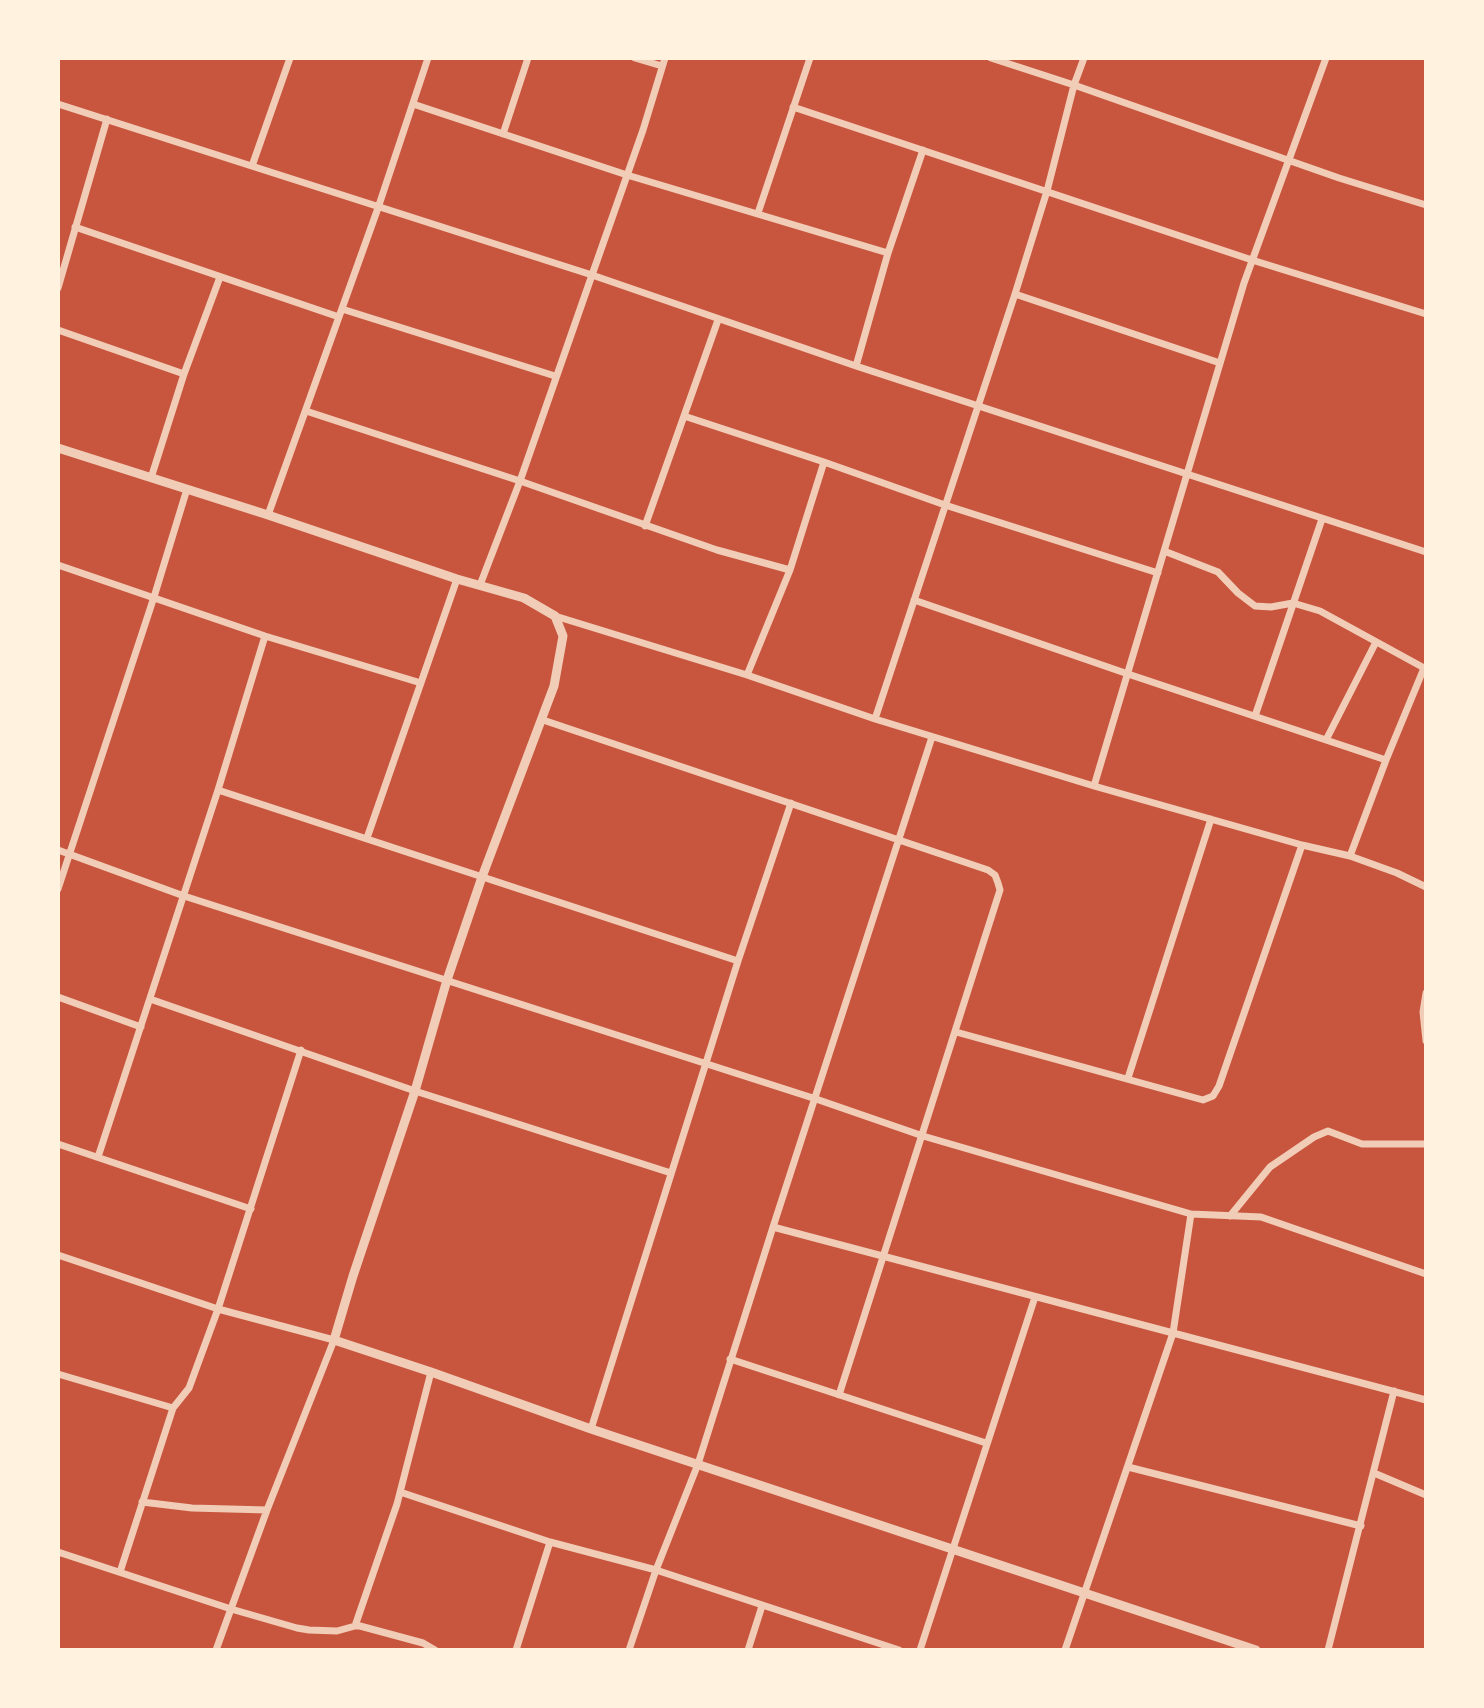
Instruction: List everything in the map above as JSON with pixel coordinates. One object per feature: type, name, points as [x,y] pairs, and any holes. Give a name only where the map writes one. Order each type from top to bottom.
[{"type":"street","points":[[268,515],[428,58]]},
{"type":"street","points":[[503,134],[528,58]]},
{"type":"street","points":[[480,585],[520,481],[664,62],[635,58]]},
{"type":"street","points":[[758,213],[810,58]]},
{"type":"street","points":[[991,58],[1426,205]]},
{"type":"street","points":[[875,719],[1015,294],[1084,58]]},
{"type":"street","points":[[1094,786],[1252,260],[1326,58]]},
{"type":"street","points":[[252,166],[287,59]]},
{"type":"street","points":[[58,104],[592,275],[856,366],[1426,552]]},
{"type":"street","points":[[413,104],[627,175],[888,253]]},
{"type":"street","points":[[793,107],[1252,260],[1426,314]]},
{"type":"street","points":[[58,288],[107,119]]},
{"type":"street","points":[[856,366],[888,253],[923,150]]},
{"type":"street","points":[[75,227],[220,277],[555,376]]},
{"type":"street","points":[[151,478],[184,374],[220,277]]},
{"type":"street","points":[[1015,294],[1220,363]]},
{"type":"street","points":[[645,526],[718,320]]},
{"type":"street","points":[[58,330],[184,374]]},
{"type":"street","points":[[306,411],[717,550],[790,570]]},
{"type":"street","points":[[684,416],[945,505],[1158,573]]},
{"type":"street","points":[[58,448],[457,579],[524,598],[555,616],[747,675],[875,719],[1094,786],[1350,856],[1426,887]]},
{"type":"street","points":[[747,675],[790,570],[824,462]]},
{"type":"street","points":[[58,889],[187,489]]},
{"type":"street","points":[[1255,716],[1322,519]]},
{"type":"street","points":[[1164,551],[1218,572],[1255,606],[1293,603],[1320,611],[1425,668],[1350,856]]},
{"type":"street","points":[[58,565],[265,636],[421,683]]},
{"type":"street","points":[[367,838],[457,579]]},
{"type":"street","points":[[914,600],[1386,760]]},
{"type":"street","points":[[216,1650],[334,1340],[415,1091],[447,980],[482,877],[543,720],[554,686],[563,636],[555,616]]},
{"type":"street","points":[[98,1157],[265,636]]},
{"type":"street","points":[[1326,740],[1376,642]]},
{"type":"street","points":[[543,720],[899,839],[995,875],[1000,890],[839,1395]]},
{"type":"street","points":[[629,1650],[656,1570],[698,1464],[932,737]]},
{"type":"street","points":[[218,790],[738,961]]},
{"type":"street","points":[[591,1429],[738,961],[791,803]]},
{"type":"street","points":[[1128,1078],[1211,819]]},
{"type":"street","points":[[956,1032],[1203,1100],[1213,1096],[1302,845]]},
{"type":"street","points":[[58,850],[184,896],[923,1136],[1191,1214],[1261,1217],[1426,1274]]},
{"type":"street","points":[[1426,993],[1423,1012],[1426,1041]]},
{"type":"street","points":[[58,997],[141,1027]]},
{"type":"street","points":[[150,999],[415,1091],[671,1173]]},
{"type":"street","points":[[120,1572],[173,1408],[189,1388],[218,1309],[301,1050]]},
{"type":"street","points":[[1230,1216],[1270,1167],[1328,1131],[1362,1144],[1426,1144]]},
{"type":"street","points":[[58,1144],[251,1209]]},
{"type":"street","points":[[1065,1650],[1173,1333],[1191,1214]]},
{"type":"street","points":[[773,1227],[1426,1400]]},
{"type":"street","points":[[58,1255],[218,1309],[334,1340],[591,1429],[1256,1650]]},
{"type":"street","points":[[920,1650],[1035,1297]]},
{"type":"street","points":[[730,1359],[986,1443]]},
{"type":"street","points":[[355,1626],[400,1492],[431,1372]]},
{"type":"street","points":[[58,1374],[173,1408]]},
{"type":"street","points":[[1328,1650],[1394,1391]]},
{"type":"street","points":[[1128,1467],[1361,1526]]},
{"type":"street","points":[[1374,1473],[1426,1495]]},
{"type":"street","points":[[400,1492],[550,1542],[656,1570],[899,1650]]},
{"type":"street","points":[[142,1502],[192,1508],[267,1510]]},
{"type":"street","points":[[516,1650],[550,1542]]},
{"type":"street","points":[[58,1552],[231,1609],[309,1630],[337,1631],[360,1626],[423,1643],[435,1650]]},
{"type":"street","points":[[748,1650],[762,1606]]}]
